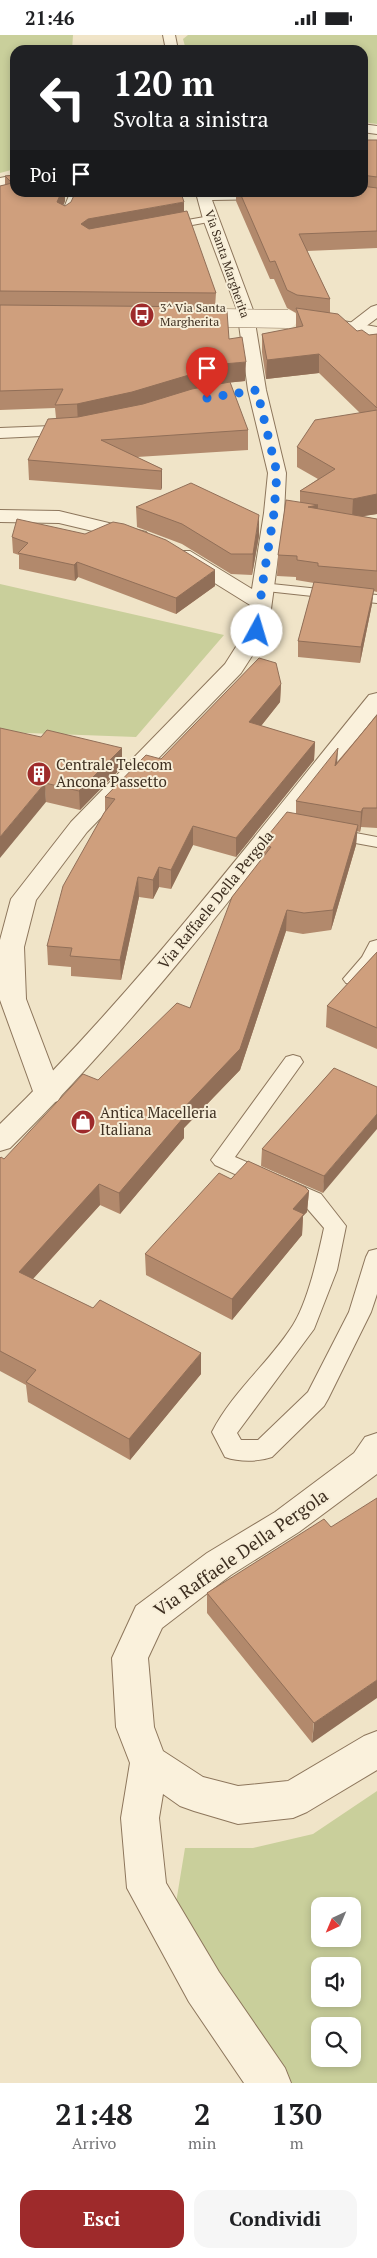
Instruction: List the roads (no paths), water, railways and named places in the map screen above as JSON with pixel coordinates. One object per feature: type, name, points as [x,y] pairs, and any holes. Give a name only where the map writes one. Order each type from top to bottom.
[{"type":"street","name":"Via Santa Margherita","points":[[48,1094],[13,999],[11,947],[24,899],[79,827],[233,668],[257,631],[261,595],[279,513],[277,473],[257,390],[245,309],[210,219],[205,197]]},
{"type":"street","points":[[355,327],[377,310]]},
{"type":"street","points":[[204,318],[288,319],[355,327],[377,332]]},
{"type":"street","points":[[238,393],[257,390]]},
{"type":"street","points":[[0,433],[78,429],[95,426]]},
{"type":"street","points":[[0,516],[59,517],[131,533],[161,545],[261,595]]},
{"type":"street","name":"Via Raffaele Della Pergola","points":[[48,1094],[287,826],[377,701]]},
{"type":"street","points":[[0,1141],[48,1094]]},
{"type":"street","name":"Via Raffaele Della Pergola","points":[[149,1763],[135,1727],[130,1658],[150,1617],[219,1564],[287,1522],[366,1463],[377,1447]]},
{"type":"street","points":[[270,2083],[204,1987],[146,1888],[140,1818],[149,1763],[194,1793],[238,1805],[293,1799],[377,1749]]},
{"type":"lane","points":[[65,217],[73,197]]},
{"type":"lane","points":[[154,229],[210,219]]},
{"type":"lane","points":[[261,595],[377,599]]},
{"type":"lane","points":[[314,831],[377,842]]},
{"type":"lane","points":[[339,994],[370,960],[377,947]]},
{"type":"lane","points":[[293,1062],[222,1160],[313,1200],[335,1226],[326,1270],[302,1329],[243,1404],[224,1432],[234,1450],[263,1450],[316,1399],[360,1312],[377,1257]]},
{"type":"place","name":"3^ Via Santa Margherita","points":[[142,315]]},
{"type":"place","name":"Centrale Telecom Ancona Passetto","points":[[39,774]]},
{"type":"place","name":"Antica Macelleria Italiana","points":[[83,1122]]}]
